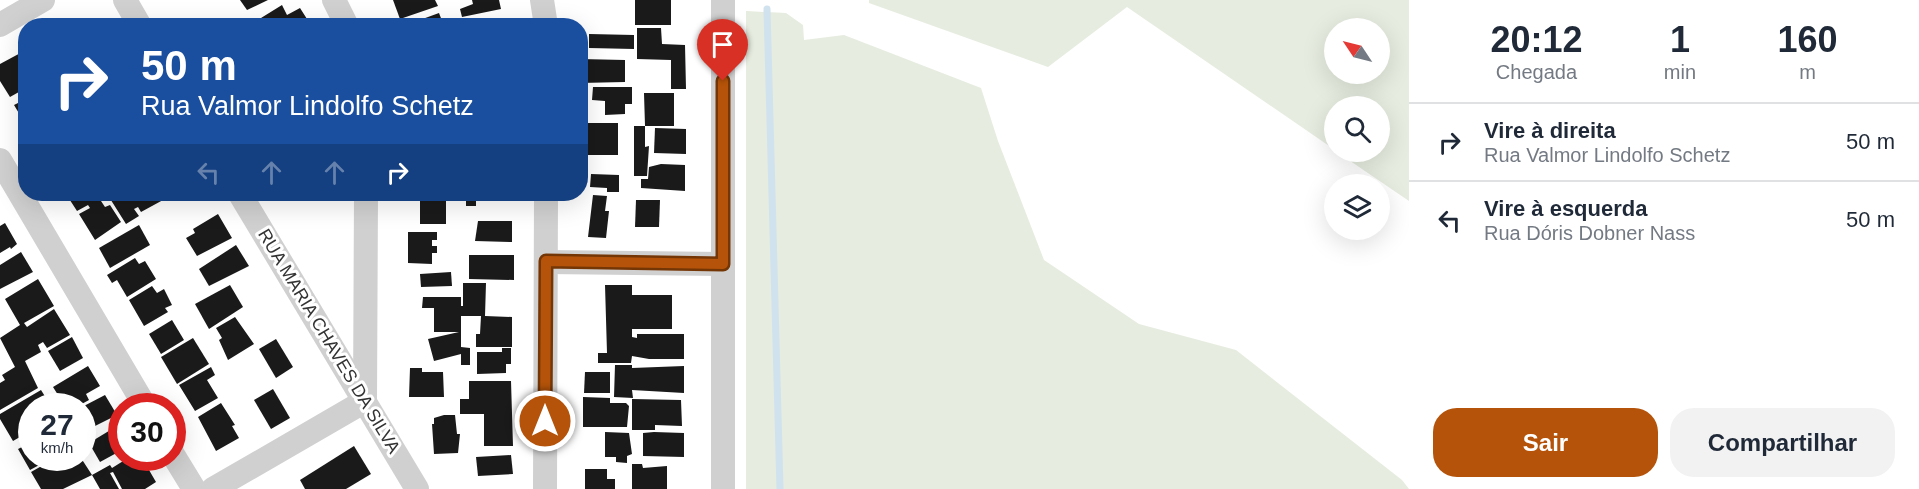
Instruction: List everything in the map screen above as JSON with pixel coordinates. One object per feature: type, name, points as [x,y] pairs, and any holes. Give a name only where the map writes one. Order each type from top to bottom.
[{"type":"street","points":[[0,25],[43,0]]},
{"type":"street","points":[[124,0],[135,18]]},
{"type":"street","points":[[334,0],[343,18]]},
{"type":"street","points":[[542,0],[545,18]]},
{"type":"street","points":[[723,0],[723,489]]},
{"type":"street","points":[[0,160],[18,191]]},
{"type":"street","points":[[24,201],[137,393]]},
{"type":"street","name":"RUA MARIA CHAVES DA SILVA","points":[[244,201],[417,489]]},
{"type":"street","points":[[213,489],[365,401],[366,201]]},
{"type":"street","points":[[545,489],[546,201]]},
{"type":"street","points":[[546,261],[723,264]]},
{"type":"street","points":[[183,471],[194,489]]},
{"type":"shaded area","points":[[869,0],[1409,0],[1409,201],[1390,188],[1390,174],[1369,174],[1352,162],[1390,162],[1390,96],[1324,96],[1324,142],[1127,7],[1048,67],[869,3]]},
{"type":"shaded area","points":[[746,11],[786,13],[803,25],[804,40],[844,35],[981,88],[998,141],[1044,260],[1139,324],[1236,350],[1402,480],[1409,489],[746,489]]},
{"type":"building","points":[[240,0],[268,0],[247,10]]},
{"type":"building","points":[[393,0],[435,0],[438,6],[403,18],[400,18]]},
{"type":"building","points":[[472,0],[499,0],[501,9],[462,17],[460,9],[473,4]]},
{"type":"building","points":[[635,0],[671,0],[671,25],[635,25]]},
{"type":"building","points":[[282,5],[287,15],[300,8],[306,18],[261,18]]},
{"type":"building","points":[[439,13],[441,18],[425,18]]},
{"type":"building","points":[[637,28],[661,28],[662,44],[685,45],[686,89],[671,89],[671,60],[637,59]]},
{"type":"building","points":[[589,34],[634,35],[634,49],[589,48]]},
{"type":"building","points":[[18,54],[18,92],[10,97],[0,81],[0,64]]},
{"type":"building","points":[[588,59],[625,60],[625,82],[588,83]]},
{"type":"building","points":[[593,87],[632,87],[632,104],[625,104],[625,114],[605,115],[605,101],[592,100]]},
{"type":"building","points":[[644,93],[674,93],[674,126],[645,126]]},
{"type":"building","points":[[588,123],[618,123],[618,155],[588,155]]},
{"type":"building","points":[[634,126],[645,126],[645,147],[649,146],[647,176],[634,176]]},
{"type":"building","points":[[655,128],[686,129],[686,154],[654,153]]},
{"type":"building","points":[[661,164],[685,165],[685,191],[641,188],[641,179],[648,179],[649,167]]},
{"type":"building","points":[[591,174],[619,175],[619,192],[607,192],[607,188],[590,187]]},
{"type":"building","points":[[593,195],[607,196],[605,211],[609,211],[606,238],[588,237]]},
{"type":"building","points":[[636,200],[660,200],[659,227],[635,227]]},
{"type":"building","points":[[71,201],[101,201],[105,207],[110,205],[121,222],[95,240],[79,214],[90,208],[88,205],[77,211]]},
{"type":"building","points":[[112,201],[161,201],[141,212],[138,207],[134,209],[139,216],[126,224]]},
{"type":"building","points":[[420,201],[446,201],[446,224],[420,224]]},
{"type":"building","points":[[466,201],[476,201],[476,206],[466,206]]},
{"type":"building","points":[[218,214],[232,238],[197,256],[186,238],[195,233],[193,229]]},
{"type":"building","points":[[478,221],[512,221],[512,242],[475,241]]},
{"type":"building","points":[[5,223],[17,244],[0,253],[0,226]]},
{"type":"building","points":[[139,225],[150,245],[110,268],[99,248]]},
{"type":"building","points":[[408,232],[437,232],[437,240],[432,240],[432,246],[437,246],[437,253],[432,253],[432,264],[408,263]]},
{"type":"building","points":[[236,245],[249,266],[209,286],[199,269]]},
{"type":"building","points":[[21,252],[33,272],[0,289],[0,265]]},
{"type":"building","points":[[469,255],[514,255],[514,280],[469,279]]},
{"type":"building","points":[[135,258],[139,264],[145,261],[156,279],[127,297],[117,280],[112,283],[107,275]]},
{"type":"building","points":[[451,272],[452,286],[421,287],[420,274]]},
{"type":"building","points":[[38,279],[54,306],[24,323],[27,327],[54,309],[70,335],[47,348],[43,342],[38,345],[41,352],[25,361],[38,388],[29,393],[18,393],[18,400],[0,410],[0,383],[5,380],[2,375],[15,367],[0,338],[20,325],[5,299]]},
{"type":"building","points":[[463,283],[486,283],[485,316],[512,317],[512,347],[476,347],[476,334],[480,334],[481,316],[461,316],[461,347],[470,348],[470,365],[461,365],[461,354],[434,361],[428,339],[459,332],[434,332],[434,308],[422,308],[423,297],[461,297],[461,306],[463,306]]},
{"type":"building","points":[[230,285],[243,307],[209,329],[195,304]]},
{"type":"building","points":[[605,285],[632,285],[632,295],[672,295],[672,329],[632,329],[632,337],[637,338],[637,334],[684,334],[684,359],[649,359],[632,356],[631,363],[598,363],[598,353],[607,353]]},
{"type":"building","points":[[152,286],[157,293],[164,289],[172,305],[165,308],[168,312],[144,326],[129,300]]},
{"type":"building","points":[[235,317],[254,344],[228,360],[219,340],[222,338],[216,328]]},
{"type":"building","points":[[172,320],[184,340],[161,354],[149,334]]},
{"type":"building","points":[[72,337],[83,358],[60,371],[48,351]]},
{"type":"building","points":[[193,338],[209,364],[177,384],[161,357]]},
{"type":"building","points":[[276,339],[293,367],[276,378],[259,349]]},
{"type":"building","points":[[502,348],[511,348],[511,364],[506,364],[506,373],[477,374],[477,352],[502,352]]},
{"type":"building","points":[[615,365],[632,365],[632,368],[684,366],[684,393],[632,390],[633,398],[614,397]]},
{"type":"building","points":[[88,366],[100,386],[88,393],[57,393],[53,387]]},
{"type":"building","points":[[211,367],[215,375],[207,380],[218,398],[195,411],[179,385]]},
{"type":"building","points":[[410,368],[422,368],[422,372],[443,372],[444,397],[409,397]]},
{"type":"building","points":[[585,372],[610,372],[610,393],[584,393]]},
{"type":"building","points":[[469,381],[511,381],[513,446],[484,446],[484,414],[460,414],[460,399],[469,399]]},
{"type":"building","points":[[273,389],[290,418],[271,429],[254,400]]},
{"type":"building","points":[[105,395],[108,400],[108,420],[96,426],[96,400]]},
{"type":"building","points":[[583,397],[610,398],[610,403],[626,403],[629,406],[627,427],[583,427]]},
{"type":"building","points":[[632,399],[681,400],[682,426],[655,425],[655,430],[632,430]]},
{"type":"building","points":[[18,403],[18,438],[13,441],[0,419],[0,414]]},
{"type":"building","points":[[221,403],[235,425],[232,426],[239,438],[216,451],[198,417]]},
{"type":"building","points":[[455,415],[457,434],[460,434],[458,453],[434,454],[432,424],[434,424],[434,418]]},
{"type":"building","points":[[108,431],[108,458],[100,462],[96,455],[96,439]]},
{"type":"building","points":[[605,432],[629,433],[632,454],[627,456],[627,463],[616,462],[616,457],[605,457]]},
{"type":"building","points":[[643,433],[684,433],[684,457],[643,456]]},
{"type":"building","points":[[354,446],[371,474],[346,489],[305,489],[300,480]]},
{"type":"building","points":[[511,455],[513,474],[478,476],[476,457]]},
{"type":"building","points":[[632,464],[642,464],[643,468],[667,466],[667,489],[632,489]]},
{"type":"building","points":[[108,466],[108,471],[150,471],[156,482],[145,489],[122,489],[113,472],[110,473],[119,489],[100,489],[92,475]]},
{"type":"building","points":[[585,469],[607,469],[607,479],[615,479],[615,489],[585,489]]},
{"type":"building","points":[[89,471],[92,475],[63,489],[41,489],[31,472]]},
{"type":"waterway","points":[[767,9],[780,489]]},
{"type":"route","points":[[545,421],[546,261],[723,264],[723,81]]}]
